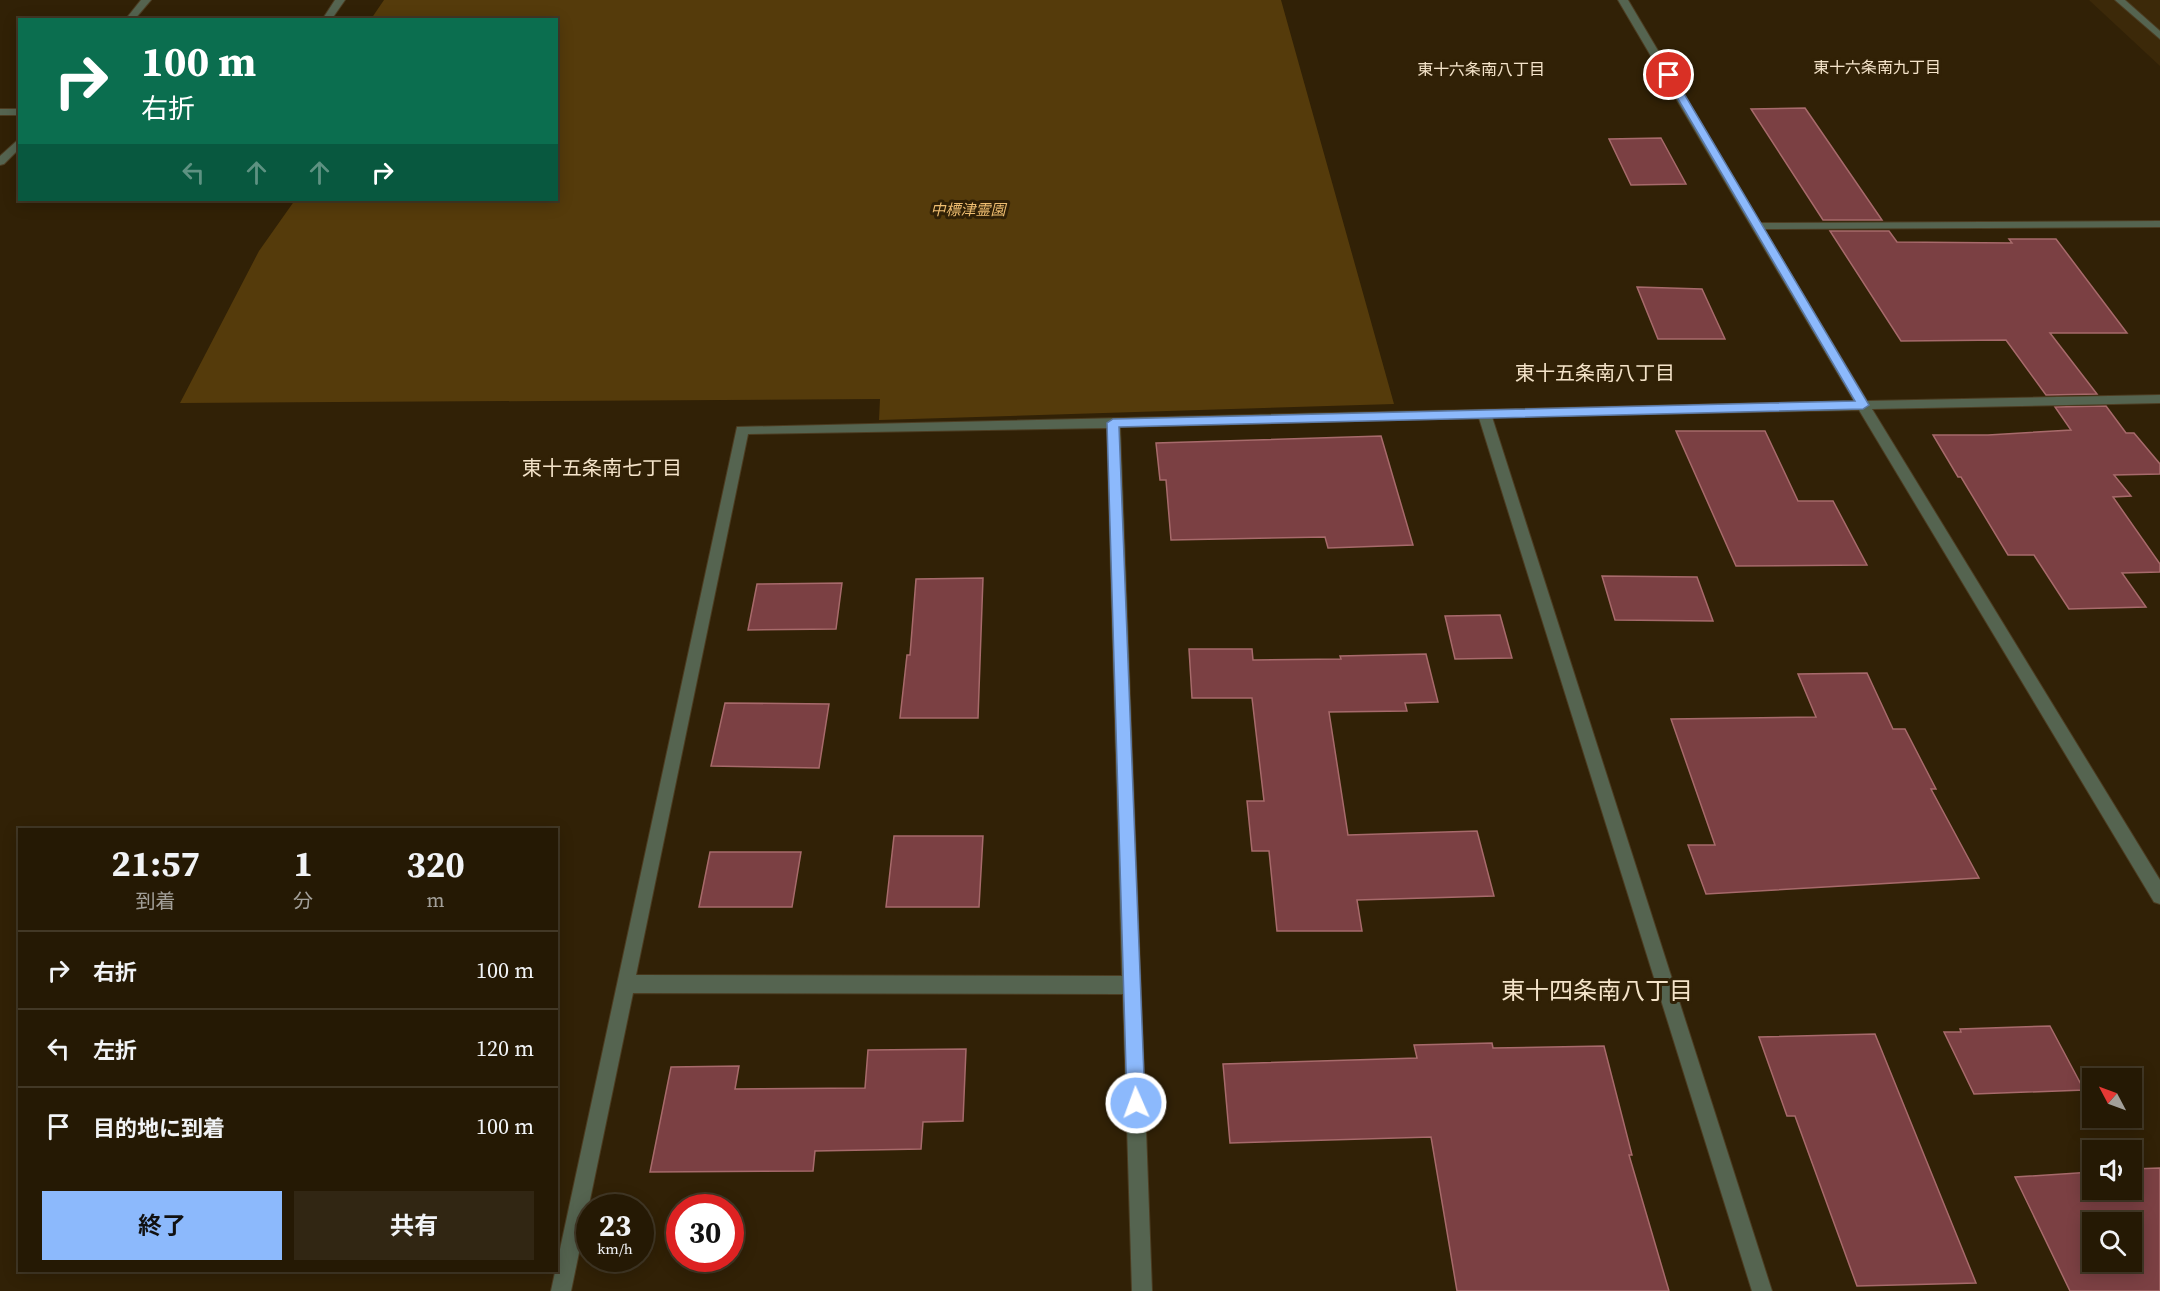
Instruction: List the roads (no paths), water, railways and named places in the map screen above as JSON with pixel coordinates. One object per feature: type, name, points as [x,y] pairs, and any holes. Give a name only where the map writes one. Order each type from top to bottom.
[{"type":"street","points":[[131,18],[146,0]]},
{"type":"street","points":[[327,18],[340,0]]},
{"type":"street","points":[[1623,0],[1863,405],[2160,896]]},
{"type":"street","points":[[2120,0],[2160,36]]},
{"type":"street","points":[[0,112],[18,112]]},
{"type":"street","points":[[0,162],[18,143]]},
{"type":"street","points":[[1758,226],[2160,224]]},
{"type":"street","points":[[561,1291],[742,430],[2160,399]]},
{"type":"street","points":[[1484,413],[1762,1291]]},
{"type":"street","points":[[1113,423],[1142,1291]]},
{"type":"street","points":[[626,984],[1132,985]]},
{"type":"district","name":"東十六条南九丁目","points":[[1877,67]]},
{"type":"district","name":"東十六条南八丁目","points":[[1481,69]]},
{"type":"district","name":"東十五条南八丁目","points":[[1595,373]]},
{"type":"district","name":"東十五条南七丁目","points":[[602,468]]},
{"type":"district","name":"東十四条南八丁目","points":[[1597,990]]},
{"type":"park label","name":"中標津霊園","points":[[968,209]]}]
